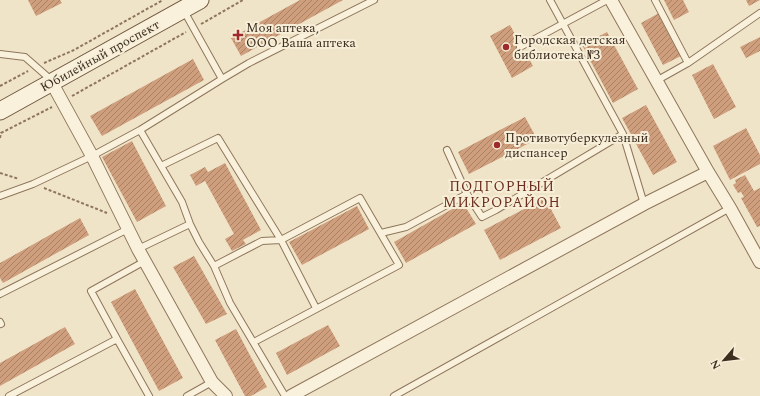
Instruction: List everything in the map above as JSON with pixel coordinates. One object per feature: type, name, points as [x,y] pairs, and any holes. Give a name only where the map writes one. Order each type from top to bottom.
[{"type":"main road","name":"Юбилейный проспект","points":[[0,111],[200,0]]},
{"type":"street","points":[[611,0],[760,262]]},
{"type":"street","points":[[52,83],[92,156],[138,249],[212,382],[226,396]]},
{"type":"street","points":[[291,396],[644,204],[708,172]]},
{"type":"lane","points":[[0,196],[33,184],[92,156],[140,130],[249,63],[374,0]]},
{"type":"lane","points":[[550,0],[624,134],[644,204]]},
{"type":"lane","points":[[520,46],[607,0]]},
{"type":"lane","points":[[655,0],[688,63]]},
{"type":"lane","points":[[183,9],[222,80]]},
{"type":"lane","points":[[656,81],[688,63],[760,13]]},
{"type":"lane","points":[[0,54],[25,57],[49,78],[52,83]]},
{"type":"lane","points":[[140,130],[182,202],[190,224],[214,266],[230,303],[285,396]]},
{"type":"lane","points":[[447,150],[467,194],[482,216],[496,210],[624,134]]},
{"type":"lane","points":[[161,166],[218,138],[280,240],[316,308]]},
{"type":"lane","points":[[381,233],[406,228],[467,194]]},
{"type":"lane","points":[[214,266],[262,241],[280,240],[360,198],[399,265],[254,342]]},
{"type":"lane","points":[[394,396],[730,208]]},
{"type":"lane","points":[[0,294],[125,224]]},
{"type":"lane","points":[[138,249],[190,224]]},
{"type":"lane","points":[[145,261],[91,291],[149,396]]},
{"type":"lane","points":[[10,396],[118,339]]},
{"type":"lane","points":[[187,396],[212,382]]},
{"type":"path","points":[[0,86],[36,66],[74,50],[164,0]]},
{"type":"path","points":[[0,138],[2,133],[63,101],[243,0]]},
{"type":"path","points":[[0,173],[33,184],[125,224]]},
{"type":"building","points":[[28,0],[60,0],[62,3],[36,16]]},
{"type":"building","points":[[300,0],[343,0],[241,56],[231,38]]},
{"type":"building","points":[[664,0],[683,0],[689,12],[674,20]]},
{"type":"building","points":[[746,0],[760,0],[749,6]]},
{"type":"building","points":[[659,13],[681,56],[663,65],[641,23]]},
{"type":"building","name":"Городская детская библиотека №3","points":[[510,25],[517,38],[513,40],[521,55],[526,53],[533,66],[512,78],[490,36]]},
{"type":"building","points":[[607,32],[638,89],[613,103],[582,45]]},
{"type":"building","points":[[760,37],[760,51],[746,58],[740,47]]},
{"type":"building","points":[[193,59],[204,80],[102,136],[90,116]]},
{"type":"building","points":[[713,64],[736,107],[714,119],[692,75]]},
{"type":"building","points":[[646,105],[677,162],[653,175],[622,118]]},
{"type":"building","name":"Противотуберкулезный диспансер","points":[[525,117],[537,139],[469,174],[458,152]]},
{"type":"building","points":[[746,128],[760,155],[760,164],[730,180],[713,146]]},
{"type":"building","points":[[132,141],[166,206],[137,222],[102,157]]},
{"type":"building","points":[[225,163],[261,230],[243,240],[246,244],[232,251],[225,239],[234,234],[205,181],[196,186],[190,175],[205,167],[208,172]]},
{"type":"building","points":[[745,175],[754,191],[760,188],[760,226],[757,227],[741,198],[744,197],[741,192],[738,193],[733,185],[736,183],[735,180]]},
{"type":"building","points":[[545,198],[561,228],[500,260],[484,230]]},
{"type":"building","points":[[463,203],[476,224],[406,263],[394,242]]},
{"type":"building","points":[[357,206],[369,229],[302,265],[289,242]]},
{"type":"building","points":[[80,218],[89,235],[3,283],[0,278],[0,263]]},
{"type":"building","points":[[194,256],[227,314],[206,324],[173,267]]},
{"type":"building","points":[[135,289],[183,378],[159,391],[111,302]]},
{"type":"building","points":[[328,325],[340,346],[287,375],[276,353]]},
{"type":"building","points":[[65,327],[75,344],[0,386],[0,363]]},
{"type":"building","points":[[236,329],[267,387],[251,396],[245,396],[215,340]]},
{"type":"place","name":"Моя аптека, ООО Ваша аптека","points":[[238,35]]},
{"type":"place","name":"Городская детская библиотека №3","points":[[506,47]]},
{"type":"place","name":"Противотуберкулезный диспансер","points":[[497,145]]},
{"type":"district","name":"ПОДГОРНЫЙ МИКРОРАЙОН","points":[[502,194]]}]
